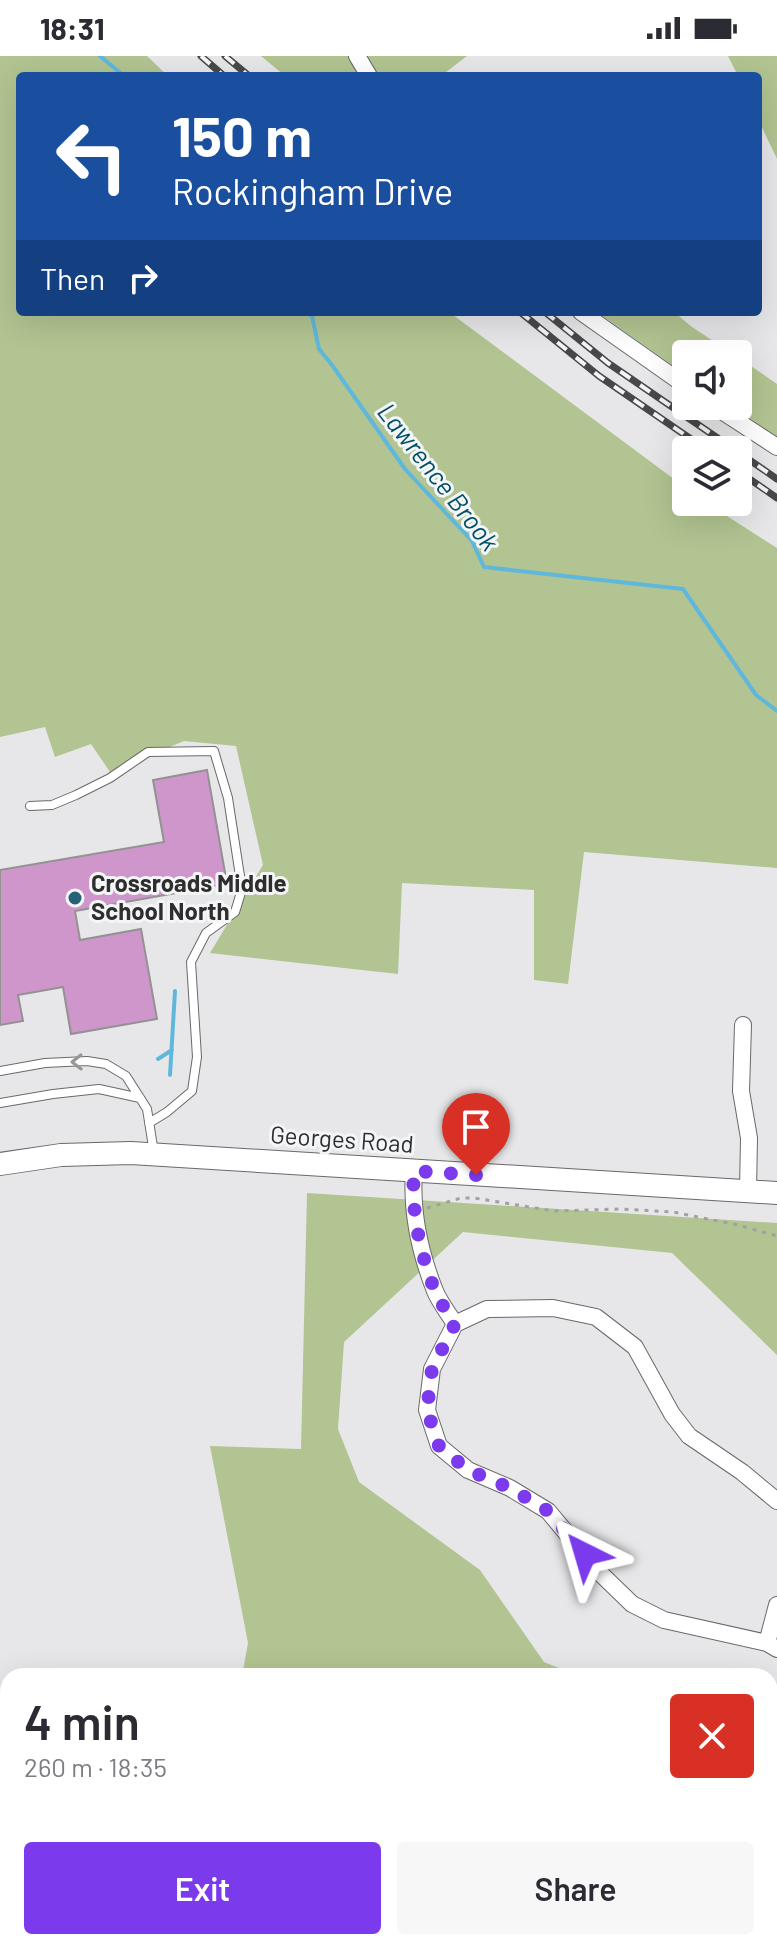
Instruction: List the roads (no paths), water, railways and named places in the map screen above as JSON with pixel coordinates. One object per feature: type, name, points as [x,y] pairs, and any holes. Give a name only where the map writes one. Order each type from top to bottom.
[{"type":"street","points":[[587,316],[672,376]]},
{"type":"street","points":[[736,420],[777,447]]},
{"type":"street","points":[[743,1025],[741,1091],[749,1138],[748,1191]]},
{"type":"street","name":"Georges Road","points":[[0,1164],[61,1155],[131,1153],[777,1193]]},
{"type":"street","points":[[414,1171],[413,1208],[422,1253],[436,1293],[455,1324]]},
{"type":"street","points":[[777,1501],[742,1472],[689,1436],[672,1414],[635,1347],[596,1317],[553,1308],[487,1309],[455,1324],[432,1369],[427,1410],[439,1446],[468,1470],[510,1488],[548,1511],[599,1572],[632,1604],[664,1620],[772,1646],[777,1605]]},
{"type":"lane","points":[[30,806],[52,805],[76,795],[110,778],[148,752],[214,751],[228,798],[242,889],[235,912],[206,933],[191,962],[197,1057],[192,1091],[149,1123]]},
{"type":"lane","points":[[0,1071],[45,1063],[87,1061],[106,1064],[126,1076],[147,1109],[155,1154]]},
{"type":"lane","points":[[0,1103],[99,1089],[140,1098]]},
{"type":"waterway","name":"Lawrence Brook","points":[[100,56],[119,72]]},
{"type":"waterway","name":"Lawrence Brook","points":[[312,316],[319,349],[405,469],[472,541],[484,567],[683,589],[756,695],[777,711]]},
{"type":"waterway","points":[[170,1075],[175,991]]},
{"type":"waterway","points":[[158,1059],[172,1050]]},
{"type":"railway","points":[[201,56],[219,72]]},
{"type":"railway","points":[[225,56],[244,72]]},
{"type":"railway","points":[[525,316],[599,376],[687,436]]},
{"type":"railway","points":[[550,316],[608,363],[715,436]]},
{"type":"railway","points":[[752,462],[777,479]]},
{"type":"railway","points":[[752,481],[777,498]]},
{"type":"place","name":"Crossroads Middle School North","points":[[75,898]]}]
